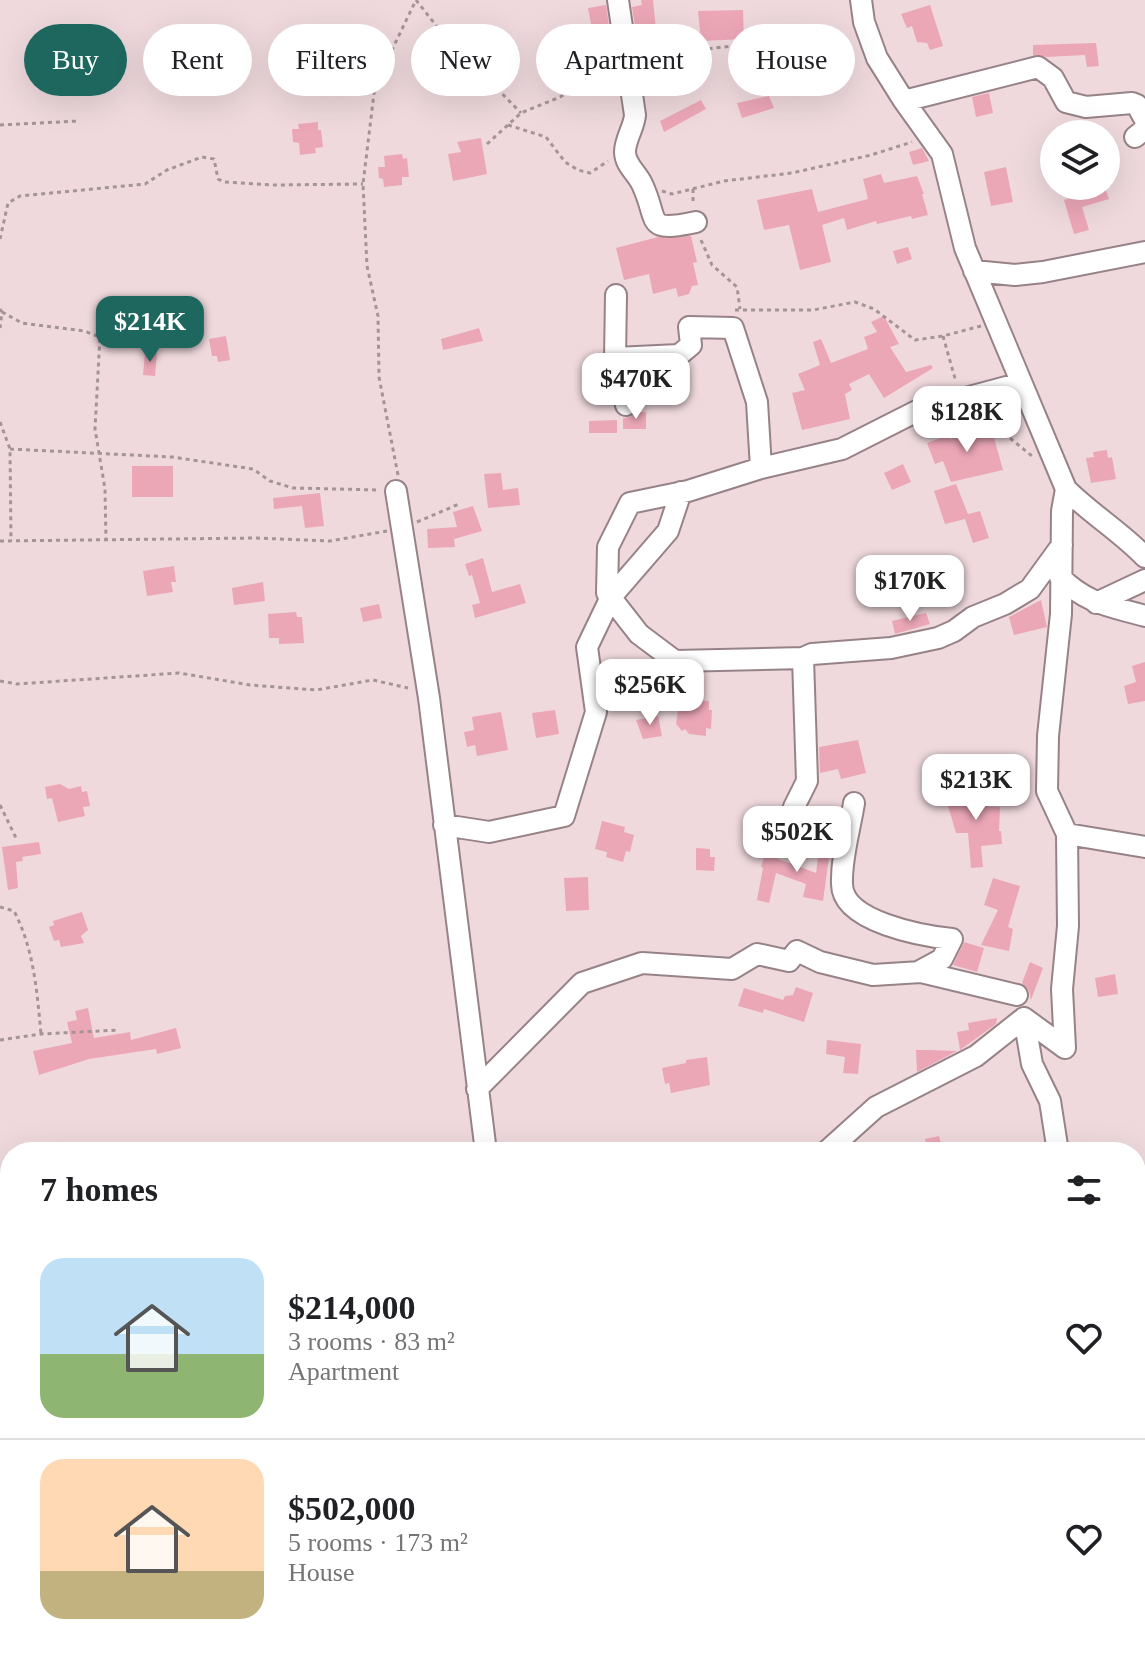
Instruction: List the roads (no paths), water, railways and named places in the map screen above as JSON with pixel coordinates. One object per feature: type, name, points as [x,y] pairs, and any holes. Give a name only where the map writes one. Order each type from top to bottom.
[{"type":"street","points":[[618,0],[635,115],[625,150],[628,164],[641,181],[656,223],[667,227],[696,222]]},
{"type":"street","points":[[861,0],[864,22],[877,58],[942,154],[958,224],[974,271],[1066,489],[1145,557]]},
{"type":"street","points":[[904,101],[1038,67],[1053,78],[1066,102],[1086,107],[1137,105],[1142,129]]},
{"type":"street","points":[[974,271],[1015,275],[1043,272],[1145,252]]},
{"type":"street","points":[[616,295],[615,358],[626,405]]},
{"type":"street","points":[[615,358],[679,355],[691,345],[689,327],[733,328],[757,402],[761,468]]},
{"type":"street","points":[[1021,383],[917,411],[842,449],[630,503],[608,547],[607,593],[639,634],[675,661],[803,658],[812,654],[905,646],[954,631],[973,617],[1005,604],[1030,589],[1062,545]]},
{"type":"street","points":[[1024,1018],[1065,1048],[1062,989],[1068,926],[1067,834],[1047,791],[1048,736],[1059,654],[1062,511],[1066,489]]},
{"type":"street","points":[[396,491],[429,698],[485,1142]]},
{"type":"street","points":[[444,825],[489,832],[564,816],[596,712],[587,647],[611,597],[668,531],[681,492]]},
{"type":"street","points":[[1060,577],[1074,591],[1096,603],[1145,616]]},
{"type":"street","points":[[1096,603],[1145,580]]},
{"type":"street","points":[[783,842],[794,807],[807,781],[803,658]]},
{"type":"street","points":[[854,803],[841,887],[852,908],[870,918],[926,936],[952,939],[942,959],[918,972]]},
{"type":"street","points":[[1067,834],[1145,847]]},
{"type":"street","points":[[477,1089],[582,983],[642,963],[732,969],[757,954],[789,961],[797,951],[820,962],[873,975],[918,972],[1017,995]]},
{"type":"street","points":[[837,1142],[876,1107],[976,1056],[1024,1018]]},
{"type":"street","points":[[1024,1018],[1032,1064],[1050,1101],[1056,1142]]}]
